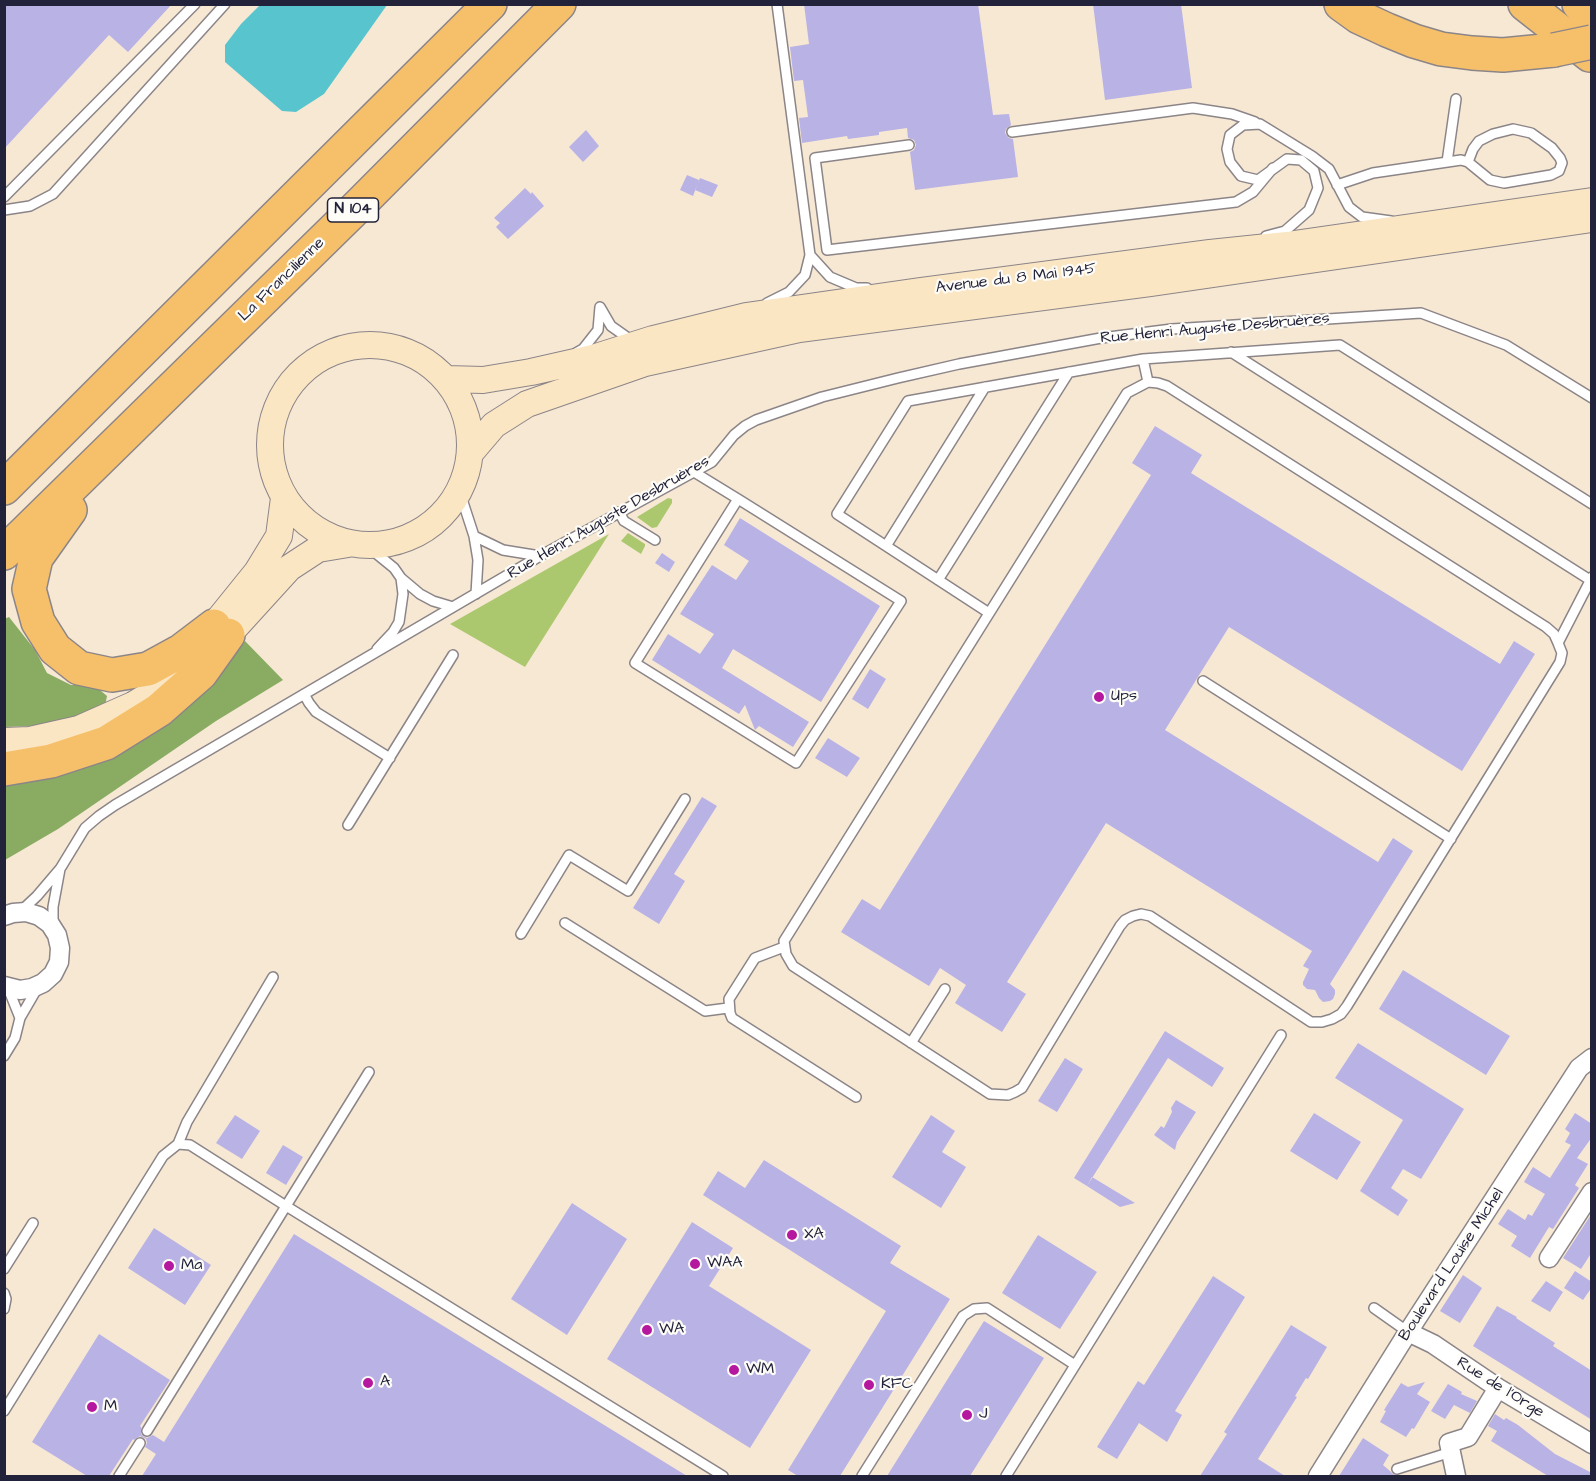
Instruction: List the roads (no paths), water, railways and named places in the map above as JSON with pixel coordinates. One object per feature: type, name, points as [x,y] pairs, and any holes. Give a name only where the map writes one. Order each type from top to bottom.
[{"type":"highway","name":"N 104","points":[[4,488],[490,4]]},
{"type":"highway","name":"La Francilienne","points":[[4,554],[559,4]]},
{"type":"highway","points":[[1341,4],[1359,17],[1387,30],[1441,49],[1503,55],[1554,50],[1592,42]]},
{"type":"highway","points":[[1525,4],[1592,57]]},
{"type":"highway","points":[[1579,4],[1592,17]]},
{"type":"highway","points":[[89,470],[74,506],[36,558],[29,589],[38,622],[55,649],[79,668],[112,675],[148,669],[221,631]]},
{"type":"highway","points":[[4,769],[51,761],[105,743],[159,710],[201,673],[221,631]]},
{"type":"main road","name":"Avenue du 8 Mai 1945","points":[[447,379],[483,380],[531,372],[593,358],[653,339],[746,316],[920,291],[1287,245],[1592,201]]},
{"type":"main road","name":"Avenue du 8 Mai 1945","points":[[471,452],[494,425],[527,404],[645,363],[799,328],[1173,280],[1592,219]]},
{"type":"main road","name":"Avenue du 8 Mai 1945","points":[[4,730],[67,722],[121,702],[161,678],[221,631],[289,568],[318,549],[395,543],[421,533],[443,516],[460,493],[471,452],[470,426],[461,401],[447,379],[426,361],[402,349],[375,344],[348,347],[322,356],[300,372],[283,394],[273,419],[269,446],[273,473],[284,498],[301,519],[323,535],[357,545]]},
{"type":"main road","name":"Avenue du 8 Mai 1945","points":[[4,741],[30,740],[79,729],[134,705],[184,674],[221,631],[279,536],[284,498]]},
{"type":"street","name":"Rue Henri Auguste Desbruères","points":[[12,914],[26,912],[39,916],[50,924],[57,935],[60,948],[59,962],[53,974],[40,985]]},
{"type":"street","points":[[6,987],[20,990],[40,985]]},
{"type":"street","name":"Boulevard Louise Michel","points":[[1318,1476],[1579,1068],[1592,1059]]},
{"type":"street","points":[[1549,1258],[1592,1192]]},
{"type":"street","name":"Rue de l'Orge","points":[[1408,1332],[1433,1344],[1498,1388],[1592,1444]]},
{"type":"street","points":[[1456,1476],[1449,1443],[1468,1437],[1498,1388]]},
{"type":"lane","points":[[4,197],[195,4]]},
{"type":"lane","points":[[4,210],[30,206],[53,194],[225,4]]},
{"type":"lane","points":[[746,316],[789,292],[805,275],[810,255],[777,4]]},
{"type":"lane","points":[[1447,162],[1456,99]]},
{"type":"lane","points":[[1012,132],[1194,108],[1232,114],[1260,124],[1329,169],[1349,207],[1362,217],[1392,221],[1462,219]]},
{"type":"lane","points":[[1210,253],[1285,231],[1309,210],[1318,188],[1314,171],[1301,159],[1287,159],[1258,180],[1241,176],[1230,162],[1227,148],[1230,135],[1243,125],[1260,124]]},
{"type":"lane","points":[[1336,185],[1373,173],[1461,160],[1468,162],[1490,180],[1504,183],[1551,175],[1559,171],[1562,164],[1552,148],[1531,133],[1513,129],[1493,134],[1479,141],[1468,162]]},
{"type":"lane","points":[[909,145],[815,158],[827,250],[1236,202],[1254,192],[1274,168]]},
{"type":"lane","points":[[810,255],[830,277],[856,288],[920,291]]},
{"type":"lane","points":[[531,372],[583,350],[598,330],[600,307],[611,326],[628,338],[653,339]]},
{"type":"lane","name":"Rue Henri Auguste Desbruères","points":[[12,914],[37,896],[60,869],[86,828],[99,816],[540,556],[712,462],[734,435],[745,426],[822,397],[959,364],[1101,338],[1172,329],[1421,313],[1506,345],[1592,398]]},
{"type":"lane","points":[[989,613],[837,514],[908,401],[1143,359],[1340,345],[1592,504]]},
{"type":"lane","points":[[1231,352],[1591,578],[1558,643]]},
{"type":"lane","points":[[1143,359],[1148,382]]},
{"type":"lane","points":[[938,580],[1069,372]]},
{"type":"lane","points":[[1148,382],[1167,386],[1546,627],[1554,634],[1562,653],[1560,662],[1341,1014],[1322,1022],[1311,1022],[1150,916],[1141,914],[1125,920],[1120,926],[1022,1088],[999,1095],[990,1094],[793,966],[784,947],[784,941],[1127,393],[1148,382]]},
{"type":"lane","points":[[886,546],[985,387]]},
{"type":"lane","points":[[694,472],[738,499],[901,601],[796,763],[635,663],[738,499]]},
{"type":"lane","points":[[460,493],[474,536],[478,560],[476,594]]},
{"type":"lane","points":[[619,512],[624,521],[655,540]]},
{"type":"lane","points":[[474,536],[503,550],[540,556]]},
{"type":"lane","points":[[357,545],[394,568],[401,578],[420,594],[453,607]]},
{"type":"lane","points":[[370,656],[393,632],[399,622],[403,594],[401,578]]},
{"type":"lane","points":[[348,825],[453,655]]},
{"type":"lane","points":[[1203,681],[1451,838]]},
{"type":"lane","points":[[304,694],[316,712],[390,758]]},
{"type":"lane","points":[[521,934],[569,855],[628,891],[685,799]]},
{"type":"lane","name":"Rue Henri Auguste Desbruères","points":[[53,929],[53,907],[60,869]]},
{"type":"lane","points":[[565,923],[705,1011],[729,1008]]},
{"type":"lane","points":[[784,947],[755,958],[729,999],[732,1017],[856,1097]]},
{"type":"lane","points":[[4,1411],[163,1156],[178,1143],[273,977]]},
{"type":"lane","points":[[4,1056],[15,1038],[20,1018],[40,985]]},
{"type":"lane","points":[[6,987],[20,1018]]},
{"type":"lane","points":[[911,1042],[945,989]]},
{"type":"lane","points":[[1006,1476],[1281,1035]]},
{"type":"lane","points":[[147,1431],[369,1072]]},
{"type":"lane","points":[[178,1143],[190,1145],[723,1476]]},
{"type":"lane","points":[[4,1269],[33,1222]]},
{"type":"lane","points":[[4,1293],[6,1299],[4,1308]]},
{"type":"lane","points":[[862,1476],[963,1316],[974,1310],[987,1308],[1075,1365]]},
{"type":"lane","points":[[1374,1308],[1408,1332]]},
{"type":"lane","points":[[119,1476],[140,1443]]},
{"type":"lane","points":[[1397,1469],[1451,1452]]},
{"type":"water","points":[[261,4],[387,5],[324,94],[296,112],[282,111],[225,62],[225,45],[241,24]]},
{"type":"place","name":"Ups","points":[[1099,697]]},
{"type":"place","name":"XA","points":[[792,1235]]},
{"type":"place","name":"WAA","points":[[695,1264]]},
{"type":"place","name":"Ma","points":[[169,1266]]},
{"type":"place","name":"WA","points":[[647,1330]]},
{"type":"place","name":"WM","points":[[734,1370]]},
{"type":"place","name":"A","points":[[368,1383]]},
{"type":"place","name":"KFC","points":[[869,1385]]},
{"type":"place","name":"M","points":[[92,1407]]},
{"type":"place","name":"J","points":[[967,1415]]}]
